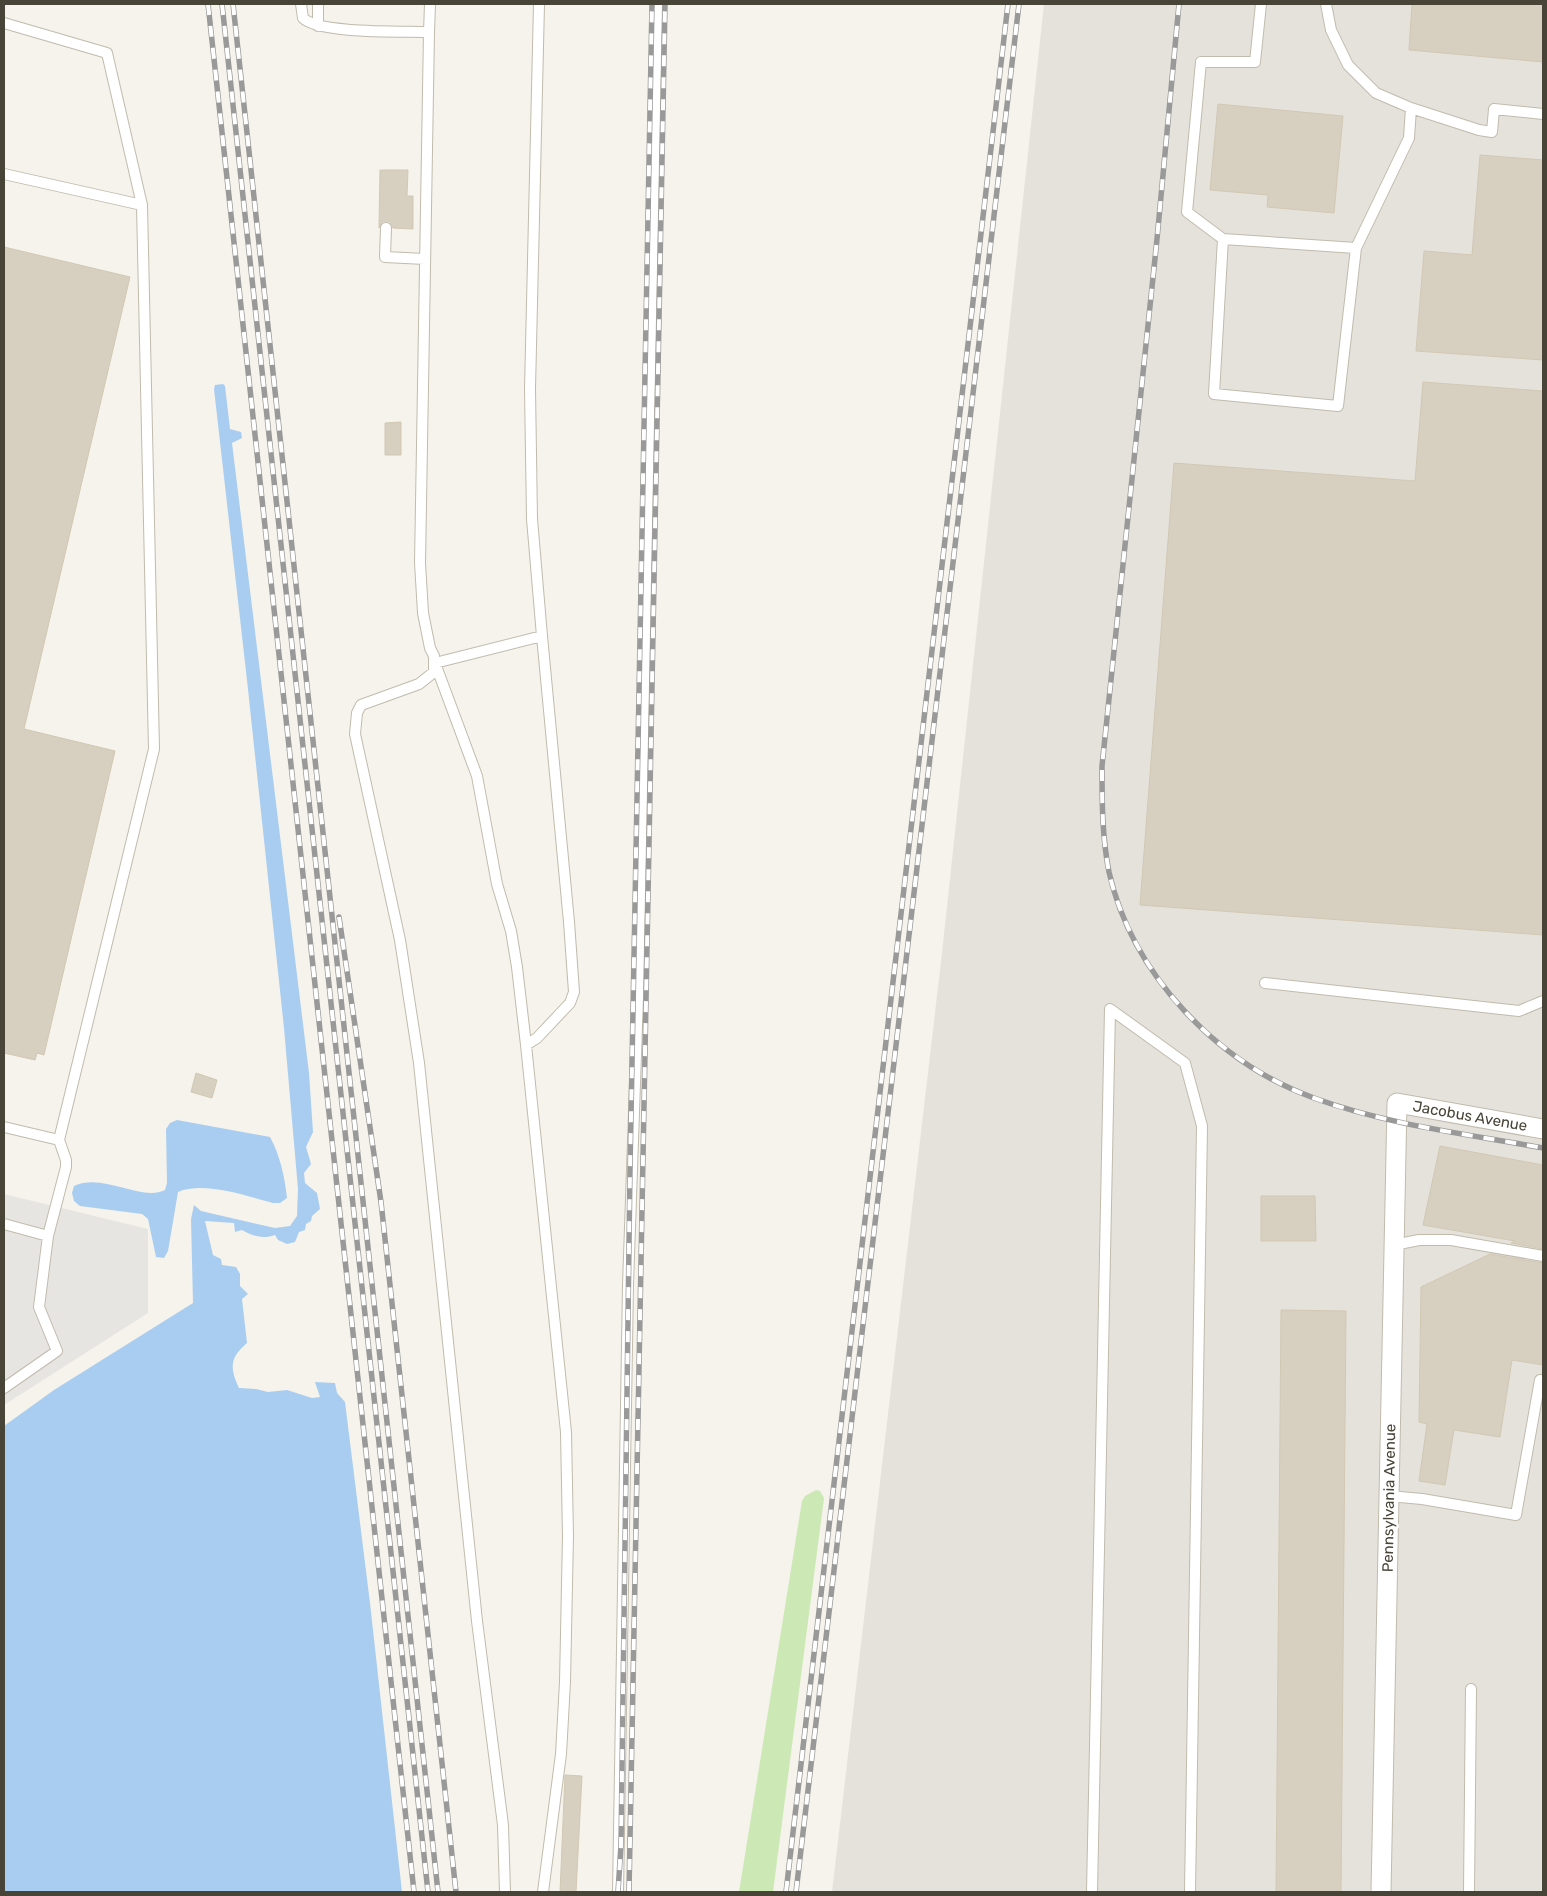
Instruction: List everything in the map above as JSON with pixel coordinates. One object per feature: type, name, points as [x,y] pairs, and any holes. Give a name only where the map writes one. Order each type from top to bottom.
[{"type":"street","name":"Jacobus Avenue","points":[[1397,1103],[1543,1129]]},
{"type":"street","name":"Pennsylvania Avenue","points":[[1381,1892],[1397,1103]]},
{"type":"lane","points":[[301,4],[303,18],[307,22],[318,26],[335,29],[429,32]]},
{"type":"lane","points":[[318,4],[318,26]]},
{"type":"lane","points":[[430,4],[420,563],[423,614],[435,663],[478,776],[497,884],[511,932],[518,967],[565,1423],[568,1471],[565,1682],[562,1736],[543,1892]]},
{"type":"lane","points":[[526,1045],[537,1038],[570,1003],[574,992],[532,519],[530,389],[539,4]]},
{"type":"lane","points":[[618,1892],[628,1295],[638,996],[657,4]]},
{"type":"lane","points":[[1260,4],[1255,62],[1200,62],[1186,212],[1223,239],[1356,248]]},
{"type":"lane","points":[[1326,4],[1331,30],[1348,65],[1376,93],[1411,108],[1478,130],[1492,132],[1494,109],[1543,114]]},
{"type":"lane","points":[[4,23],[107,53],[142,205],[154,749],[59,1140],[66,1160],[66,1166],[48,1236],[39,1307],[58,1352],[4,1388]]},
{"type":"lane","points":[[1223,239],[1214,394],[1338,406],[1356,248],[1409,138],[1411,108]]},
{"type":"lane","points":[[4,174],[142,205]]},
{"type":"lane","points":[[386,228],[385,257],[425,259]]},
{"type":"lane","points":[[435,663],[542,636]]},
{"type":"lane","points":[[435,663],[434,674],[424,682],[361,705],[357,713],[355,734],[400,940],[419,1063],[476,1611],[503,1825],[505,1892]]},
{"type":"lane","points":[[1265,983],[1519,1011],[1543,1001]]},
{"type":"lane","points":[[1092,1892],[1110,1009],[1185,1063],[1202,1126],[1190,1892]]},
{"type":"lane","points":[[4,1127],[59,1140]]},
{"type":"lane","points":[[4,1224],[48,1236]]},
{"type":"lane","points":[[1394,1245],[1419,1240],[1451,1240],[1543,1256]]},
{"type":"lane","points":[[1389,1496],[1422,1499],[1516,1515],[1540,1380],[1543,1381]]},
{"type":"lane","points":[[1469,1892],[1471,1689]]},
{"type":"shaded area","points":[[1044,4],[1543,4],[1543,1892],[832,1892],[942,953]]},
{"type":"shaded area","points":[[4,1194],[148,1229],[148,1313],[4,1405]]},
{"type":"green space","points":[[816,1490],[820,1491],[824,1498],[773,1892],[739,1892],[802,1501],[805,1496]]},
{"type":"water","points":[[223,384],[225,386],[230,429],[241,432],[242,438],[232,443],[309,1073],[313,1132],[306,1147],[311,1164],[304,1173],[305,1183],[317,1193],[320,1209],[312,1216],[311,1221],[306,1224],[305,1230],[299,1232],[295,1242],[287,1244],[278,1240],[275,1235],[262,1237],[242,1230],[235,1232],[234,1223],[205,1221],[213,1255],[221,1259],[222,1265],[236,1267],[240,1274],[240,1286],[248,1294],[242,1299],[247,1343],[237,1354],[233,1364],[234,1375],[239,1388],[268,1392],[287,1390],[312,1398],[320,1397],[315,1382],[335,1383],[337,1393],[345,1402],[370,1603],[402,1892],[4,1892],[4,1426],[54,1390],[193,1303],[191,1219],[194,1205],[201,1211],[275,1228],[290,1226],[297,1216],[298,1189],[284,1028],[214,389],[215,385]]},
{"type":"water","points":[[177,1120],[270,1137],[282,1167],[287,1198],[280,1203],[273,1203],[212,1189],[188,1189],[178,1192],[168,1251],[164,1258],[156,1257],[148,1219],[142,1214],[80,1206],[74,1201],[72,1193],[74,1186],[97,1182],[145,1192],[155,1193],[165,1190],[167,1183],[166,1129],[170,1123]]},
{"type":"building","points":[[1412,4],[1543,4],[1543,62],[1409,50]]},
{"type":"building","points":[[1218,104],[1343,116],[1334,213],[1267,207],[1268,195],[1210,190]]},
{"type":"building","points":[[1480,155],[1543,160],[1543,360],[1416,351],[1424,251],[1472,255]]},
{"type":"building","points":[[380,170],[408,170],[407,196],[413,196],[413,229],[393,228],[390,222],[386,221],[382,222],[379,228]]},
{"type":"building","points":[[4,247],[130,277],[24,729],[115,751],[44,1055],[37,1053],[35,1060],[4,1053]]},
{"type":"building","points":[[1423,382],[1543,391],[1543,935],[1140,905],[1174,463],[1415,481]]},
{"type":"building","points":[[401,422],[401,455],[385,455],[385,423]]},
{"type":"building","points":[[196,1073],[217,1080],[212,1098],[191,1092]]},
{"type":"building","points":[[1440,1146],[1543,1165],[1543,1249],[1511,1243],[1515,1241],[1423,1225]]},
{"type":"building","points":[[1261,1196],[1315,1196],[1316,1241],[1261,1241]]},
{"type":"building","points":[[1490,1254],[1543,1263],[1543,1365],[1512,1360],[1500,1437],[1454,1430],[1445,1485],[1419,1481],[1427,1424],[1419,1422],[1421,1287]]},
{"type":"building","points":[[1281,1310],[1346,1311],[1341,1892],[1276,1892]]},
{"type":"building","points":[[565,1775],[582,1776],[576,1892],[560,1892]]},
{"type":"railway","points":[[208,4],[414,1892]]},
{"type":"railway","points":[[222,4],[428,1892]]},
{"type":"railway","points":[[233,4],[438,1892]]},
{"type":"railway","points":[[618,1892],[621,1845],[630,1169],[652,4]]},
{"type":"railway","points":[[629,1892],[665,4]]},
{"type":"railway","points":[[786,1892],[1008,4]]},
{"type":"railway","points":[[796,1892],[1019,4]]},
{"type":"railway","points":[[1179,4],[1157,239],[1102,766],[1105,846],[1109,872],[1120,910],[1137,945],[1158,979],[1184,1010],[1213,1038],[1244,1062],[1278,1082],[1314,1098],[1370,1115],[1428,1128],[1543,1148]]},
{"type":"railway","points":[[339,917],[381,1202],[456,1892]]}]
